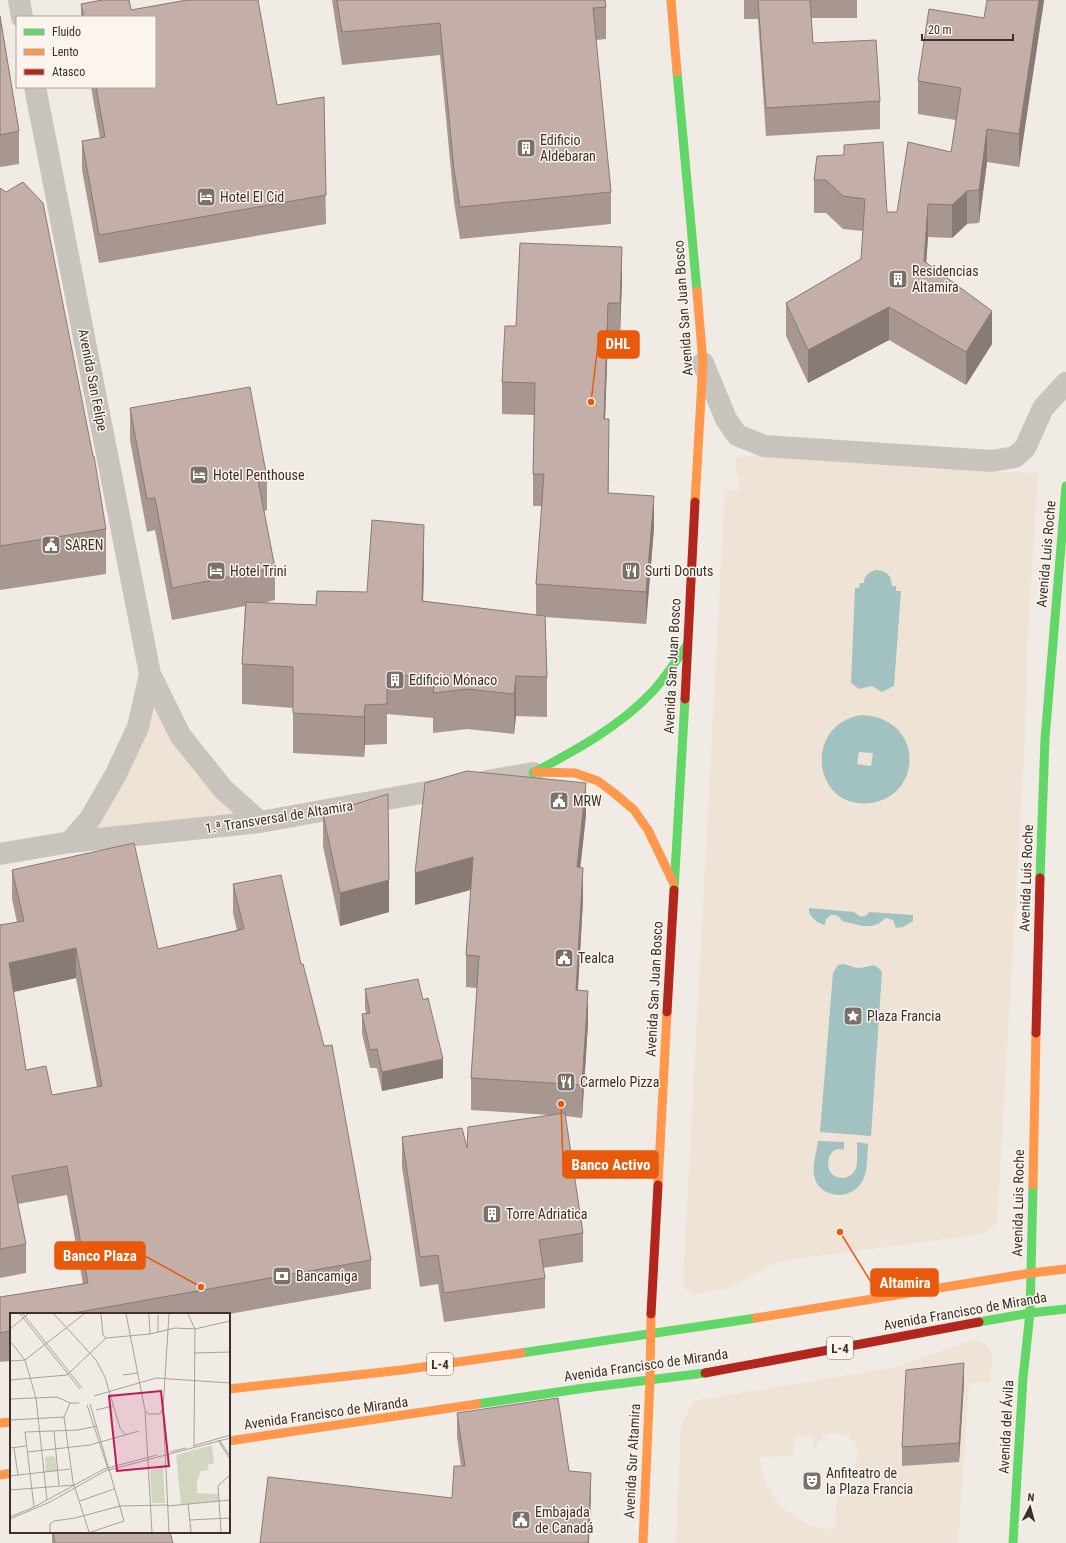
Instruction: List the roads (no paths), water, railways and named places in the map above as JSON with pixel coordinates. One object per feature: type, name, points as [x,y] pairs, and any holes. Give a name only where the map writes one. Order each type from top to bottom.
[{"type":"main road","name":"Avenida San Juan Bosco","points":[[650,1380],[650,1334],[703,363],[671,0]]},
{"type":"main road","name":"Avenida Luis Roche","points":[[1030,1313],[1039,907],[1045,739],[1066,486]]},
{"type":"main road","points":[[533,772],[575,751],[617,725],[653,692],[687,645]]},
{"type":"main road","points":[[533,772],[575,773],[598,781],[614,793],[634,810],[648,830],[674,883]]},
{"type":"main road","name":"Avenida Francisco de Miranda","points":[[230,1389],[402,1370],[696,1328],[1031,1273],[1066,1269]]},
{"type":"main road","name":"Avenida Francisco de Miranda","points":[[230,1441],[585,1388],[697,1374],[1030,1313],[1066,1309]]},
{"type":"main road","name":"Avenida del Ávila","points":[[1013,1543],[1023,1378],[1030,1313]]},
{"type":"main road","name":"Avenida Sur Altamira","points":[[643,1543],[650,1380]]},
{"type":"main road","points":[[0,1423],[10,1422]]},
{"type":"main road","points":[[0,1475],[10,1473]]},
{"type":"street","points":[[18,0],[22,16]]},
{"type":"street","name":"Avenida San Felipe","points":[[35,88],[150,674],[180,735],[223,789],[260,822]]},
{"type":"street","points":[[36,203],[57,200]]},
{"type":"street","points":[[703,363],[726,419],[733,430],[737,435],[764,446],[992,461],[1015,457],[1025,448],[1043,408],[1066,383]]},
{"type":"street","name":"Avenida San Felipe","points":[[70,842],[90,819],[116,774],[138,727],[150,674]]},
{"type":"street","name":"1.ª Transversal de Altamira","points":[[0,854],[70,842],[260,822],[533,772]]},
{"type":"water","points":[[875,570],[885,572],[891,579],[892,586],[896,586],[896,591],[901,591],[894,686],[882,692],[872,686],[859,689],[851,683],[855,588],[859,588],[860,583],[864,583],[867,575]]},
{"type":"water","points":[[861,715],[882,719],[897,728],[906,742],[910,757],[908,772],[901,786],[888,797],[871,803],[852,802],[837,794],[827,782],[822,766],[823,750],[829,735],[842,722]],"holes":[[[859,752],[873,753],[871,766],[857,764]]]},
{"type":"water","points":[[809,908],[854,912],[861,917],[867,915],[869,912],[913,915],[913,921],[903,927],[896,928],[893,920],[886,918],[878,924],[872,926],[862,926],[842,921],[838,916],[831,915],[826,919],[825,925],[814,919],[809,913]]},
{"type":"water","points":[[843,964],[859,968],[874,965],[882,972],[871,1136],[820,1132],[833,973],[838,965]]},
{"type":"water","points":[[818,1141],[844,1142],[844,1150],[834,1150],[828,1160],[830,1172],[836,1177],[840,1178],[850,1176],[856,1168],[857,1142],[868,1144],[866,1172],[858,1187],[851,1192],[836,1195],[828,1193],[822,1189],[817,1183],[814,1175],[814,1162]]},
{"type":"place","name":"Edificio Aldebaran","points":[[526,148]]},
{"type":"place","name":"Hotel El Cid","points":[[206,197]]},
{"type":"place","name":"Residencias Altamira","points":[[898,279]]},
{"type":"place","name":"DHL","points":[[591,402]]},
{"type":"place","name":"Hotel Penthouse","points":[[199,475]]},
{"type":"place","name":"SAREN","points":[[51,545]]},
{"type":"place","name":"Hotel Trini","points":[[216,571]]},
{"type":"place","name":"Surti Donuts","points":[[631,571]]},
{"type":"place","name":"Edificio Mónaco","points":[[395,680]]},
{"type":"place","name":"MRW","points":[[559,801]]},
{"type":"place","name":"Tealca","points":[[564,958]]},
{"type":"place","name":"Plaza Francia","points":[[853,1016]]},
{"type":"place","name":"Carmelo Pizza","points":[[566,1082]]},
{"type":"place","name":"Banco Activo","points":[[561,1104]]},
{"type":"place","name":"Torre Adriatica","points":[[492,1214]]},
{"type":"place","name":"Altamira","points":[[840,1232]]},
{"type":"place","name":"Bancamiga","points":[[282,1276]]},
{"type":"place","name":"Banco Plaza","points":[[201,1287]]},
{"type":"place","name":"Anfiteatro de la Plaza Francia","points":[[812,1481]]},
{"type":"place","name":"Embajada de Canadá","points":[[521,1520]]}]
